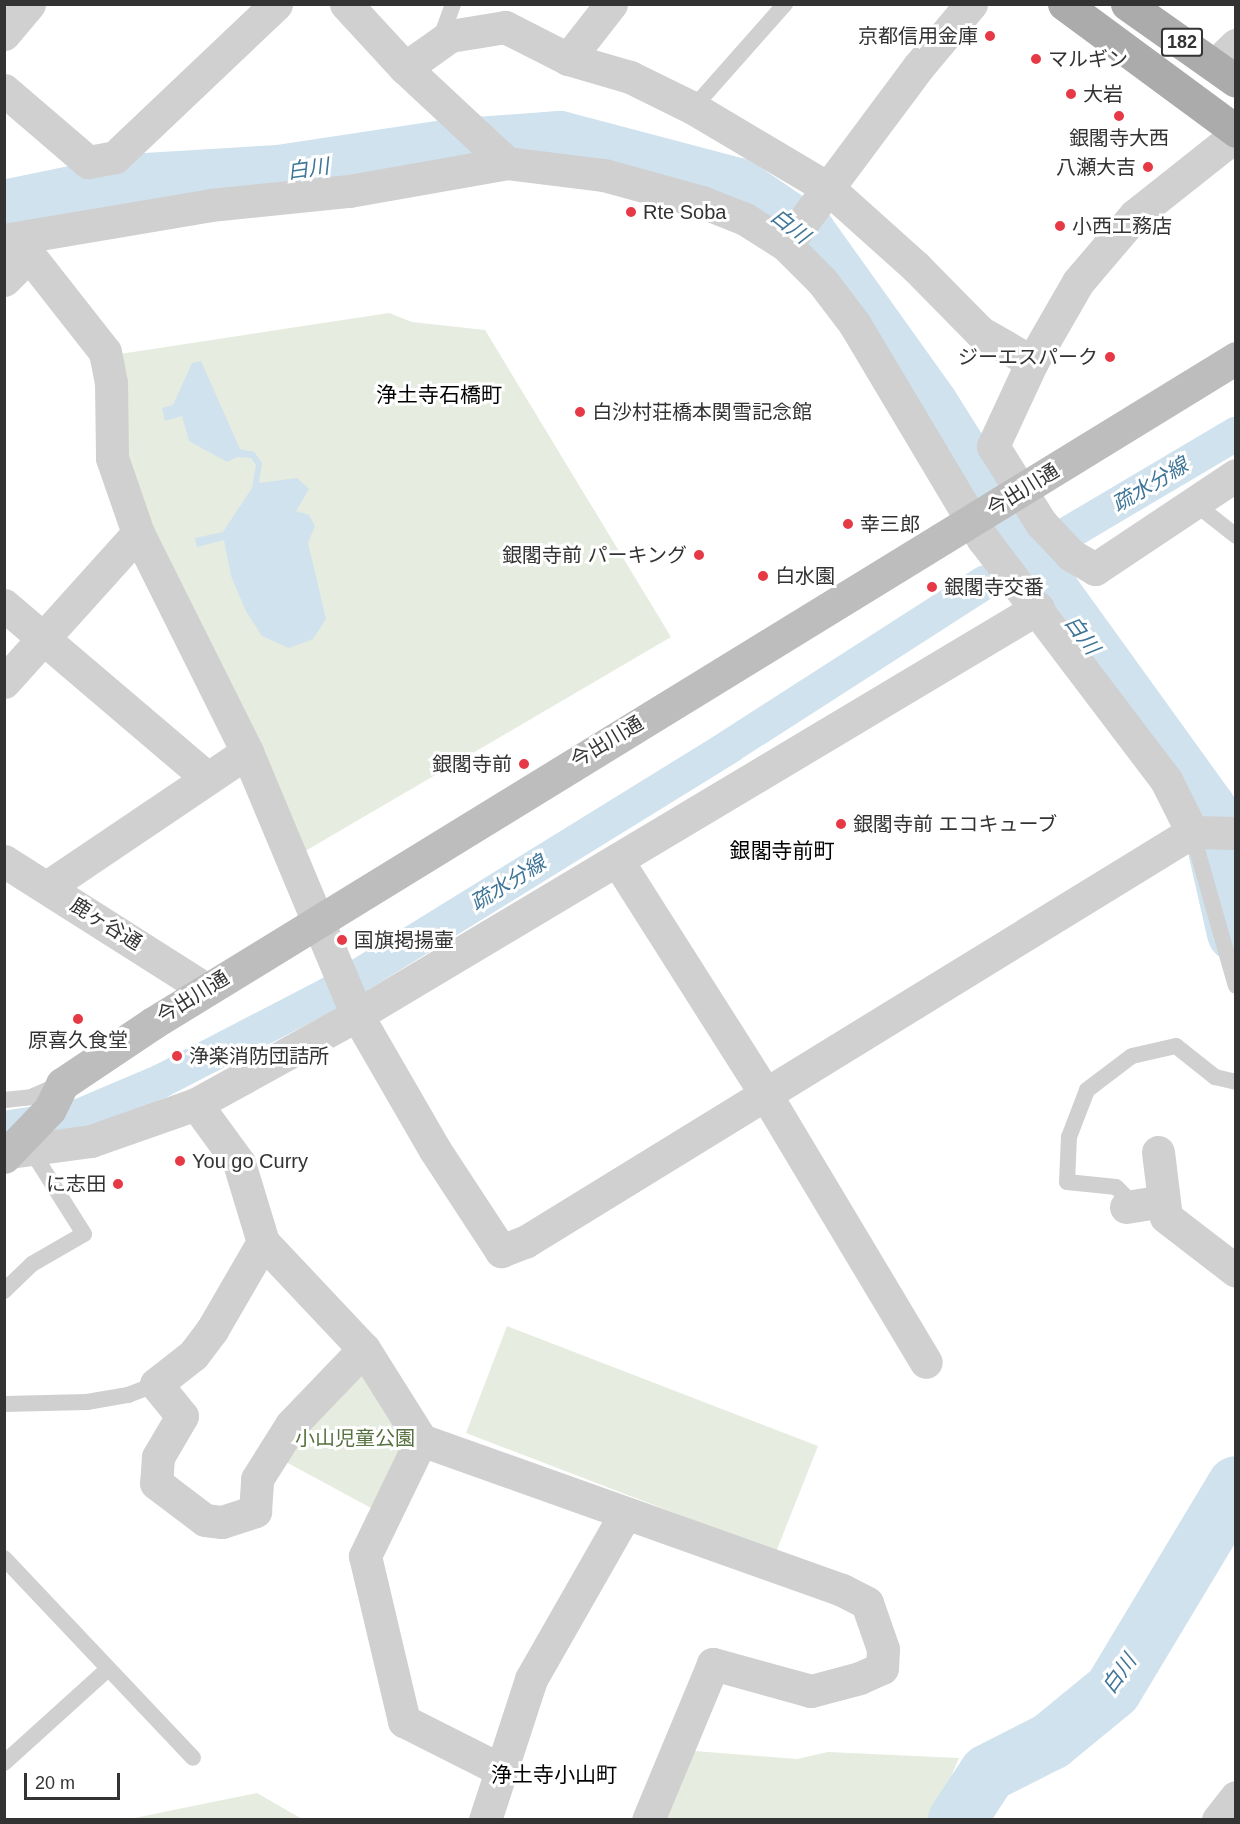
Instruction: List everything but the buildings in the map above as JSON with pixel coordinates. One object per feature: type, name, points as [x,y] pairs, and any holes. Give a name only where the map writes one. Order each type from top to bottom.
[{"type":"main road","name":"182","points":[[1064,4],[1236,133]]},
{"type":"main road","name":"182","points":[[1127,4],[1229,64]]},
{"type":"main road","name":"今出川通","points":[[18,1149],[56,1096],[206,989],[315,920],[996,507],[1236,358]]},
{"type":"street","points":[[4,34],[28,4]]},
{"type":"street","points":[[4,90],[88,162],[116,157],[276,4]]},
{"type":"street","points":[[346,4],[405,68],[493,150]]},
{"type":"street","points":[[568,59],[611,4]]},
{"type":"street","points":[[786,244],[912,74],[970,4]]},
{"type":"street","points":[[405,68],[439,42],[484,28],[505,27],[568,59],[630,77],[693,108],[827,189],[916,267],[980,332],[1032,362]]},
{"type":"street","points":[[996,507],[993,446],[1032,362],[1078,282],[1135,215],[1236,133]]},
{"type":"street","points":[[493,150],[604,175],[702,202],[745,219],[786,244],[822,281],[996,507],[1038,608],[1166,780],[1216,833],[766,1095],[525,1242],[501,1251],[435,1150],[347,993],[247,752],[138,533],[112,458],[111,382],[105,352],[20,244],[210,204],[349,191],[493,150]]},
{"type":"street","points":[[4,280],[20,244]]},
{"type":"street","points":[[996,507],[1041,523],[1071,555],[1095,569],[1236,475]]},
{"type":"street","points":[[4,682],[138,533]]},
{"type":"street","points":[[4,605],[207,778]]},
{"type":"street","points":[[18,1149],[91,1141],[196,1104],[347,993],[617,860],[1038,608]]},
{"type":"street","points":[[47,887],[247,752]]},
{"type":"street","points":[[617,860],[766,1095],[926,1362]]},
{"type":"street","name":"鹿ヶ谷通","points":[[4,861],[206,989]]},
{"type":"street","points":[[196,1104],[239,1163],[263,1242],[364,1349],[421,1440],[842,1590],[867,1603],[883,1649],[882,1668],[811,1692],[713,1664],[648,1820]]},
{"type":"street","points":[[1158,1152],[1142,1205],[1166,1217],[1236,1271]]},
{"type":"street","points":[[263,1242],[212,1330],[193,1355],[156,1384],[182,1416],[158,1457],[156,1483],[205,1520],[222,1522],[255,1511],[257,1479],[291,1425],[364,1349]]},
{"type":"street","points":[[421,1440],[365,1556],[401,1710],[404,1721],[499,1769]]},
{"type":"street","points":[[485,1820],[499,1769],[531,1679],[624,1514]]},
{"type":"street","points":[[1218,1820],[1236,1797]]},
{"type":"lane","points":[[439,42],[453,4]]},
{"type":"lane","points":[[693,108],[785,4]]},
{"type":"lane","points":[[1193,502],[1236,536]]},
{"type":"lane","points":[[1216,833],[1236,986]]},
{"type":"lane","points":[[1142,1205],[1116,1187],[1067,1182],[1070,1137],[1087,1090],[1132,1056],[1176,1046],[1215,1077],[1236,1082]]},
{"type":"lane","points":[[4,1100],[31,1096],[56,1096]]},
{"type":"lane","points":[[4,1291],[32,1264],[84,1234],[18,1149]]},
{"type":"lane","points":[[4,1404],[87,1402],[128,1395],[156,1384]]},
{"type":"lane","points":[[4,1558],[107,1670],[193,1758]]},
{"type":"lane","points":[[4,1763],[107,1670]]},
{"type":"green space","name":"白沙村荘橋本関雪記念館","points":[[389,313],[412,322],[485,330],[671,637],[302,853],[146,527],[122,452],[120,354]]},
{"type":"green space","points":[[507,1326],[818,1446],[776,1552],[466,1433]]},
{"type":"green space","name":"小山児童公園","points":[[364,1349],[421,1440],[384,1515],[273,1455]]},
{"type":"green space","points":[[695,1751],[797,1759],[828,1752],[959,1758],[933,1819],[664,1820]]},
{"type":"green space","points":[[257,1793],[302,1819],[130,1819],[178,1809]]},
{"type":"water","points":[[201,361],[240,449],[254,452],[262,463],[259,483],[297,478],[309,489],[296,511],[309,515],[315,526],[308,543],[326,619],[313,639],[289,648],[262,636],[246,611],[231,576],[224,540],[197,547],[195,538],[223,532],[252,488],[256,465],[251,458],[237,457],[227,462],[189,441],[182,416],[165,421],[162,408],[173,405],[192,363]]},
{"type":"waterway","name":"白川","points":[[4,209],[130,183],[279,174],[450,148],[560,140],[738,187],[808,235],[930,406],[1024,555],[1208,810],[1236,933]]},
{"type":"waterway","name":"疏水分線","points":[[1065,535],[1236,434]]},
{"type":"waterway","name":"疏水分線","points":[[4,1128],[79,1116],[161,1081],[329,994],[730,746],[985,582]]},
{"type":"waterway","name":"白川","points":[[957,1820],[988,1773],[1051,1741],[1113,1690],[1236,1485]]},
{"type":"place","name":"京都信用金庫","points":[[990,36]]},
{"type":"place","name":"マルギン","points":[[1036,59]]},
{"type":"place","name":"大岩","points":[[1071,94]]},
{"type":"place","name":"銀閣寺大西","points":[[1119,116]]},
{"type":"place","name":"八瀬大吉","points":[[1148,167]]},
{"type":"place","name":"Rte Soba","points":[[631,212]]},
{"type":"place","name":"小西工務店","points":[[1060,226]]},
{"type":"place","name":"ジーエスパーク","points":[[1110,357]]},
{"type":"place","name":"白沙村荘橋本関雪記念館","points":[[580,412]]},
{"type":"place","name":"幸三郎","points":[[848,524]]},
{"type":"place","name":"銀閣寺前 パーキング","points":[[699,555]]},
{"type":"place","name":"白水園","points":[[763,576]]},
{"type":"place","name":"銀閣寺交番","points":[[932,587]]},
{"type":"place","name":"銀閣寺前","points":[[524,764]]},
{"type":"place","name":"銀閣寺前 エコキューブ","points":[[841,824]]},
{"type":"place","name":"国旗掲揚壷","points":[[342,940]]},
{"type":"place","name":"原喜久食堂","points":[[78,1019]]},
{"type":"place","name":"浄楽消防団詰所","points":[[177,1056]]},
{"type":"place","name":"You go Curry","points":[[180,1161]]},
{"type":"place","name":"に志田","points":[[118,1184]]},
{"type":"district","name":"浄土寺石橋町","points":[[439,395]]},
{"type":"district","name":"銀閣寺前町","points":[[782,851]]},
{"type":"district","name":"浄土寺小山町","points":[[554,1775]]}]
